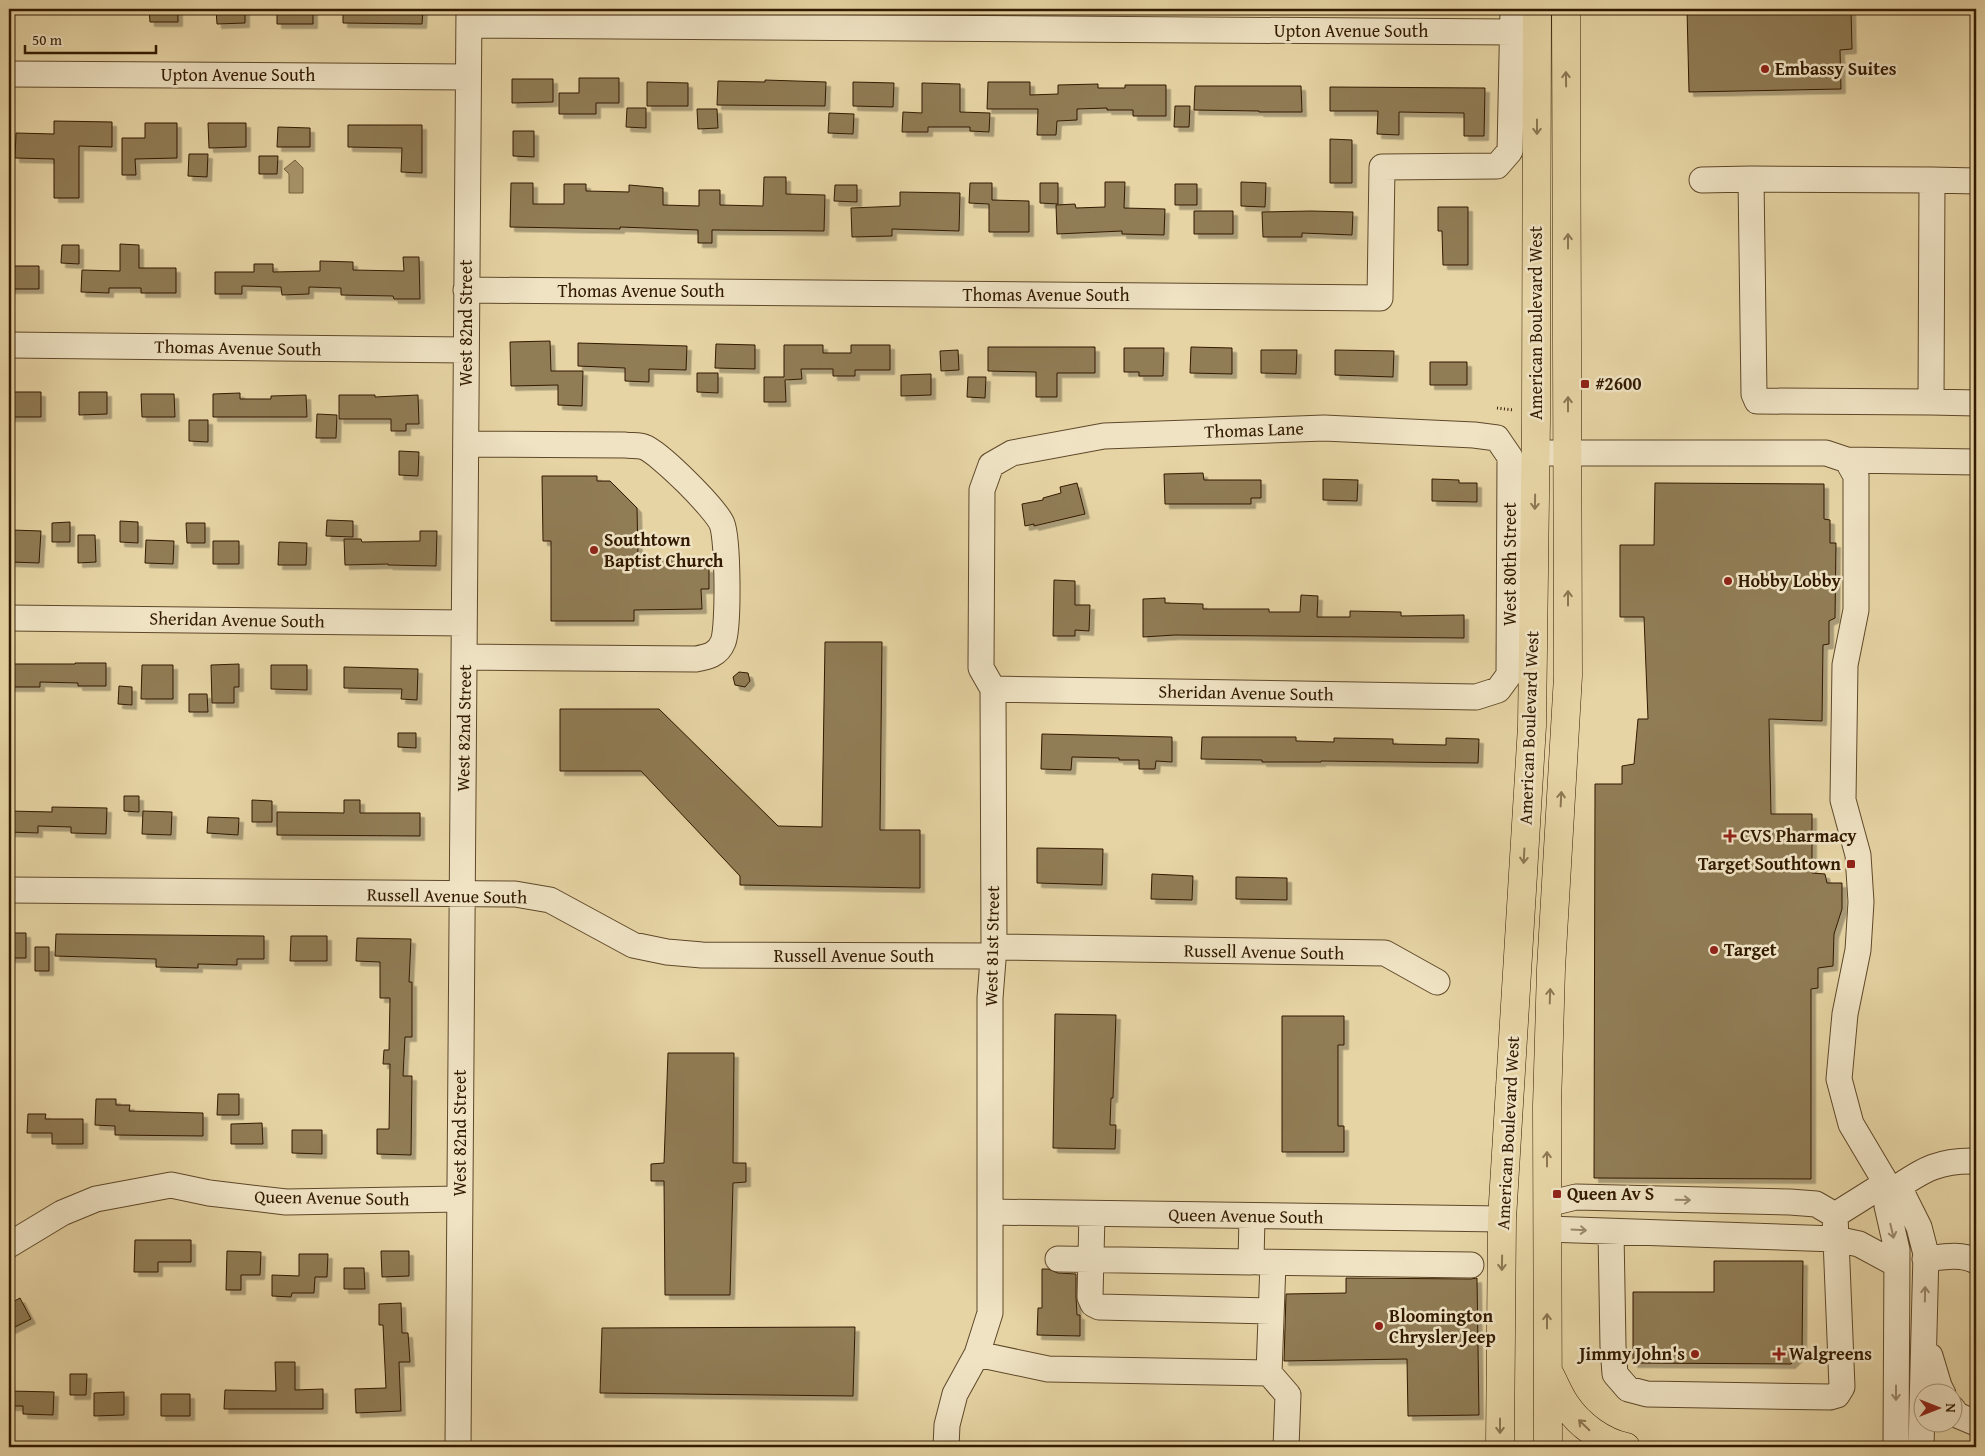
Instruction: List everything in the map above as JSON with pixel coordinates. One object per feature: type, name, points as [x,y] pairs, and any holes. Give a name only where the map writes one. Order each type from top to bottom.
[{"type":"main road","name":"American Boulevard West","points":[[1500,1447],[1502,1219],[1532,726],[1536,453],[1537,9]]},
{"type":"main road","name":"American Boulevard West","points":[[1548,1447],[1547,1106],[1551,969],[1568,676],[1566,9]]},
{"type":"main road","points":[[1536,180],[1568,180]]},
{"type":"main road","points":[[1548,1370],[1566,1406],[1587,1429],[1617,1445],[1626,1447]]},
{"type":"street","name":"Upton Avenue South","points":[[469,17],[1513,20]]},
{"type":"street","name":"West 82nd Street","points":[[458,1447],[469,17]]},
{"type":"street","name":"Thomas Avenue South","points":[[466,290],[1380,298],[1382,167],[1497,166],[1510,151],[1513,20]]},
{"type":"street","name":"Upton Avenue South","points":[[9,74],[468,77]]},
{"type":"street","points":[[1751,179],[1754,394],[1757,401],[1976,403]]},
{"type":"street","points":[[1702,180],[1976,181]]},
{"type":"street","points":[[1931,402],[1932,180]]},
{"type":"street","name":"Thomas Avenue South","points":[[9,345],[466,350]]},
{"type":"street","name":"Thomas Lane","points":[[1012,453],[1104,436],[1324,428],[1474,435],[1497,438]]},
{"type":"street","name":"West 80th Street","points":[[1497,438],[1510,457],[1509,675],[1498,690]]},
{"type":"street","points":[[464,657],[696,660],[712,656],[723,644],[726,629],[726,539],[722,524],[714,510],[658,454],[644,446],[625,445],[466,444]]},
{"type":"street","name":"West 81st Street","points":[[946,1447],[947,1426],[955,1394],[978,1354],[990,1313],[990,998],[993,952],[993,688],[981,668],[982,490],[992,465],[1012,453]]},
{"type":"street","points":[[1536,453],[1826,453],[1847,460],[1976,462]]},
{"type":"street","points":[[1847,460],[1856,476],[1856,610],[1845,666],[1843,800],[1858,855],[1861,902],[1858,950],[1845,1014],[1840,1079],[1851,1124],[1890,1186],[1903,1195],[1919,1228],[1926,1259],[1921,1447]]},
{"type":"street","name":"Sheridan Avenue South","points":[[9,618],[464,623]]},
{"type":"street","name":"Sheridan Avenue South","points":[[993,688],[1476,697],[1498,690]]},
{"type":"street","name":"Russell Avenue South","points":[[9,890],[515,894],[550,900],[633,945],[667,952],[702,955],[993,952],[1385,953],[1437,982]]},
{"type":"street","points":[[1835,1214],[1935,1165],[1958,1160],[1976,1160]]},
{"type":"street","name":"Queen Avenue South","points":[[9,1245],[62,1213],[96,1199],[171,1185],[209,1193],[286,1202],[460,1199]]},
{"type":"street","points":[[1890,1186],[1886,1206],[1897,1250],[1896,1447]]},
{"type":"street","points":[[1547,1216],[1576,1197],[1790,1202],[1816,1204],[1835,1214]]},
{"type":"street","name":"Queen Avenue South","points":[[990,1212],[1502,1219]]},
{"type":"street","points":[[1092,1214],[1090,1297],[1093,1304],[1099,1307],[1271,1311]]},
{"type":"street","points":[[1611,1232],[1613,1346],[1616,1374],[1628,1389],[1647,1394],[1830,1397],[1837,1395],[1842,1387],[1835,1214]]},
{"type":"street","points":[[1252,1216],[1271,1311],[1269,1373],[1288,1395],[1286,1447]]},
{"type":"street","points":[[1547,1216],[1611,1232],[1836,1239],[1859,1244],[1896,1264]]},
{"type":"street","points":[[1926,1259],[1951,1256],[1969,1257],[1976,1261]]},
{"type":"street","points":[[1058,1259],[1471,1265]]},
{"type":"street","points":[[1924,1334],[1938,1384]]},
{"type":"street","points":[[978,1354],[1048,1369],[1269,1373]]},
{"type":"street","points":[[1962,1417],[1976,1423]]},
{"type":"path","points":[[1497,408],[1511,409],[1516,413]]},
{"type":"shaded area","points":[[295,160],[303,168],[303,193],[289,193],[289,174],[284,169]]},
{"type":"building","points":[[149,9],[178,9],[178,22],[150,22]]},
{"type":"building","points":[[216,9],[245,9],[245,23],[217,24]]},
{"type":"building","points":[[277,9],[313,9],[313,24],[277,24]]},
{"type":"building","points":[[343,9],[423,9],[422,24],[343,23]]},
{"type":"building","name":"Embassy Suites","points":[[1687,9],[1851,9],[1852,49],[1840,50],[1841,89],[1689,92]]},
{"type":"building","points":[[579,78],[619,78],[619,103],[596,103],[596,114],[559,114],[559,93],[579,93]]},
{"type":"building","points":[[512,79],[553,79],[553,102],[512,103]]},
{"type":"building","points":[[765,80],[826,82],[825,106],[717,105],[718,81],[765,82]]},
{"type":"building","points":[[647,82],[688,83],[688,106],[647,106]]},
{"type":"building","points":[[853,82],[894,83],[893,107],[853,106]]},
{"type":"building","points":[[988,82],[1030,82],[1030,95],[1058,94],[1058,85],[1098,84],[1098,88],[1125,88],[1125,85],[1166,85],[1166,116],[1133,116],[1133,110],[1107,110],[1107,108],[1077,109],[1077,120],[1057,121],[1056,135],[1037,135],[1038,109],[987,109]]},
{"type":"building","points":[[922,83],[960,84],[960,112],[990,113],[989,132],[970,131],[970,127],[928,127],[928,132],[902,132],[903,112],[922,113]]},
{"type":"building","points":[[1195,86],[1301,86],[1302,112],[1194,110]]},
{"type":"building","points":[[1330,87],[1485,88],[1484,136],[1464,136],[1464,113],[1399,112],[1399,135],[1377,134],[1378,111],[1330,111]]},
{"type":"building","points":[[1175,106],[1190,106],[1189,127],[1174,127]]},
{"type":"building","points":[[627,108],[646,108],[646,128],[626,127]]},
{"type":"building","points":[[697,109],[717,109],[718,128],[698,129]]},
{"type":"building","points":[[829,113],[854,114],[853,134],[828,133]]},
{"type":"building","points":[[54,121],[112,122],[112,147],[79,146],[79,198],[54,198],[54,159],[15,158],[16,133],[54,134]]},
{"type":"building","points":[[145,123],[177,123],[177,158],[135,159],[136,175],[122,175],[122,138],[145,138]]},
{"type":"building","points":[[208,123],[246,123],[246,147],[209,148]]},
{"type":"building","points":[[348,125],[422,125],[422,173],[401,172],[402,148],[348,147]]},
{"type":"building","points":[[278,127],[310,128],[310,147],[277,147]]},
{"type":"building","points":[[513,131],[534,131],[534,157],[513,156]]},
{"type":"building","points":[[1330,139],[1352,140],[1352,183],[1330,183]]},
{"type":"building","points":[[189,154],[208,154],[207,177],[188,176]]},
{"type":"building","points":[[259,156],[278,156],[277,174],[259,174]]},
{"type":"building","points":[[764,177],[786,177],[786,194],[825,195],[824,231],[712,230],[712,243],[698,243],[698,230],[620,227],[620,229],[510,227],[511,183],[533,183],[533,204],[564,204],[564,184],[586,184],[586,191],[629,192],[629,185],[663,188],[663,205],[699,206],[699,190],[720,190],[720,205],[763,206]]},
{"type":"building","points":[[1105,182],[1125,182],[1124,208],[1165,209],[1164,235],[1122,234],[1122,231],[1057,234],[1056,205],[1075,204],[1076,208],[1105,207]]},
{"type":"building","points":[[1241,182],[1266,183],[1265,207],[1241,206]]},
{"type":"building","points":[[970,183],[992,183],[992,200],[1029,201],[1029,232],[989,232],[989,204],[969,203]]},
{"type":"building","points":[[1040,183],[1058,183],[1058,204],[1040,203]]},
{"type":"building","points":[[1175,184],[1197,184],[1197,205],[1175,205]]},
{"type":"building","points":[[835,185],[857,185],[857,202],[834,201]]},
{"type":"building","points":[[900,192],[960,193],[959,231],[892,229],[892,236],[852,237],[851,208],[900,206]]},
{"type":"building","points":[[1438,207],[1468,207],[1468,265],[1443,265],[1442,231],[1438,231]]},
{"type":"building","points":[[1194,211],[1233,211],[1233,234],[1194,234]]},
{"type":"building","points":[[1262,212],[1353,212],[1352,235],[1302,233],[1302,237],[1263,237]]},
{"type":"building","points":[[120,244],[139,245],[139,268],[176,268],[176,293],[141,293],[141,288],[109,288],[109,293],[81,292],[82,270],[120,271]]},
{"type":"building","points":[[62,245],[79,245],[79,264],[61,263]]},
{"type":"building","points":[[403,257],[419,257],[420,299],[394,299],[393,296],[341,295],[341,288],[309,287],[309,294],[282,295],[281,287],[242,286],[242,294],[215,294],[215,272],[254,272],[254,264],[273,264],[273,272],[320,271],[320,261],[353,262],[353,270],[404,271]]},
{"type":"building","points":[[9,266],[39,266],[39,289],[9,289]]},
{"type":"building","points":[[550,341],[551,371],[583,371],[582,406],[558,405],[558,385],[511,386],[510,342]]},
{"type":"building","points":[[578,343],[687,346],[686,370],[649,369],[649,382],[625,381],[625,368],[578,366]]},
{"type":"building","points":[[716,344],[755,345],[755,369],[715,368]]},
{"type":"building","points":[[784,345],[823,345],[823,353],[851,353],[851,345],[890,345],[890,370],[855,370],[855,376],[833,376],[833,369],[801,369],[802,379],[785,380],[786,402],[764,402],[764,377],[784,377]]},
{"type":"building","points":[[988,347],[1095,347],[1095,373],[1057,373],[1057,397],[1036,397],[1036,372],[988,371]]},
{"type":"building","points":[[1191,347],[1232,348],[1232,374],[1190,373]]},
{"type":"building","points":[[1124,348],[1164,348],[1163,376],[1139,376],[1139,372],[1124,372]]},
{"type":"building","points":[[958,350],[959,370],[941,371],[940,351]]},
{"type":"building","points":[[1261,350],[1297,350],[1296,374],[1261,373]]},
{"type":"building","points":[[1335,350],[1394,351],[1393,377],[1335,375]]},
{"type":"building","points":[[1430,362],[1467,362],[1467,385],[1430,385]]},
{"type":"building","points":[[697,373],[718,373],[718,393],[697,392]]},
{"type":"building","points":[[931,374],[931,395],[901,396],[901,375]]},
{"type":"building","points":[[968,377],[986,377],[985,398],[967,397]]},
{"type":"building","points":[[9,392],[41,392],[41,417],[9,417]]},
{"type":"building","points":[[79,392],[107,392],[107,414],[79,415]]},
{"type":"building","points":[[240,393],[240,399],[271,399],[271,396],[306,395],[307,417],[213,417],[213,394]]},
{"type":"building","points":[[141,394],[174,394],[175,417],[142,417]]},
{"type":"building","points":[[339,395],[375,395],[375,397],[418,395],[419,424],[406,424],[406,431],[391,431],[391,419],[339,419]]},
{"type":"building","points":[[317,414],[337,415],[336,438],[316,438]]},
{"type":"building","points":[[189,420],[208,420],[208,442],[189,441]]},
{"type":"building","points":[[399,451],[419,452],[418,476],[399,475]]},
{"type":"building","points":[[1203,473],[1204,480],[1261,480],[1261,498],[1251,498],[1251,504],[1165,504],[1164,474]]},
{"type":"building","name":"Southtown Baptist Church","points":[[542,476],[597,476],[597,481],[610,481],[637,508],[638,559],[701,559],[701,568],[709,568],[709,589],[701,589],[702,609],[634,610],[634,621],[551,621],[551,541],[543,541]]},
{"type":"building","points":[[1323,479],[1358,480],[1357,501],[1323,500]]},
{"type":"building","points":[[1432,479],[1459,480],[1459,483],[1477,483],[1477,502],[1432,501]]},
{"type":"building","points":[[1077,483],[1085,514],[1034,526],[1034,524],[1025,526],[1022,504],[1043,500],[1043,498],[1061,493],[1060,487]]},
{"type":"building","name":"Target","points":[[1655,483],[1824,484],[1824,519],[1830,520],[1830,543],[1836,543],[1835,618],[1829,621],[1829,644],[1823,645],[1822,721],[1769,719],[1771,814],[1812,814],[1812,873],[1825,874],[1827,883],[1842,883],[1842,909],[1834,934],[1833,966],[1818,968],[1818,988],[1811,989],[1811,1179],[1594,1178],[1595,784],[1622,784],[1622,766],[1634,764],[1638,719],[1648,719],[1644,617],[1620,617],[1620,545],[1654,545]]},
{"type":"building","points":[[327,520],[353,521],[353,537],[326,536]]},
{"type":"building","points":[[120,521],[138,522],[138,543],[120,542]]},
{"type":"building","points":[[70,522],[70,542],[52,542],[52,523]]},
{"type":"building","points":[[186,523],[205,523],[205,543],[187,543]]},
{"type":"building","points":[[12,530],[41,531],[39,563],[11,562]]},
{"type":"building","points":[[420,531],[437,531],[436,566],[345,565],[344,539],[361,539],[362,542],[420,541]]},
{"type":"building","points":[[78,535],[95,535],[96,562],[78,563]]},
{"type":"building","points":[[146,540],[174,541],[173,564],[145,563]]},
{"type":"building","points":[[213,541],[239,541],[239,564],[213,564]]},
{"type":"building","points":[[279,542],[307,543],[306,565],[278,565]]},
{"type":"building","points":[[1054,580],[1075,581],[1075,605],[1090,605],[1089,631],[1075,630],[1075,636],[1053,636]]},
{"type":"building","points":[[1301,595],[1318,596],[1317,617],[1350,617],[1350,611],[1401,612],[1401,616],[1464,615],[1464,638],[1175,635],[1143,637],[1143,599],[1165,598],[1165,603],[1203,604],[1203,609],[1269,609],[1269,612],[1300,612]]},
{"type":"building","points":[[825,642],[882,642],[880,830],[920,830],[920,888],[740,885],[740,876],[641,771],[560,771],[560,709],[659,709],[778,826],[822,827]]},
{"type":"building","points":[[106,663],[106,686],[78,686],[78,683],[40,682],[40,687],[9,687],[9,664]]},
{"type":"building","points":[[239,664],[239,687],[234,687],[234,703],[212,703],[211,665]]},
{"type":"building","points":[[142,665],[173,665],[173,699],[141,699]]},
{"type":"building","points":[[271,665],[307,665],[307,690],[271,689]]},
{"type":"building","points":[[344,667],[418,669],[417,700],[401,699],[402,689],[344,688]]},
{"type":"building","points":[[739,672],[748,673],[750,681],[745,687],[735,685],[733,677]]},
{"type":"building","points":[[119,686],[132,687],[132,705],[118,704]]},
{"type":"building","points":[[189,694],[207,694],[208,712],[189,712]]},
{"type":"building","points":[[398,733],[416,733],[416,748],[398,747]]},
{"type":"building","points":[[1042,734],[1172,737],[1172,762],[1156,761],[1155,769],[1139,769],[1139,760],[1072,757],[1071,770],[1041,769]]},
{"type":"building","points":[[1202,737],[1296,737],[1296,741],[1334,742],[1334,738],[1393,739],[1393,744],[1446,745],[1446,738],[1479,739],[1478,763],[1262,762],[1262,760],[1201,759]]},
{"type":"building","points":[[124,796],[139,796],[139,812],[124,811]]},
{"type":"building","points":[[252,800],[272,801],[272,822],[252,822]]},
{"type":"building","points":[[344,800],[360,800],[360,813],[420,813],[420,836],[277,835],[277,812],[344,813]]},
{"type":"building","points":[[52,807],[107,808],[106,834],[71,833],[71,827],[38,826],[38,833],[9,832],[9,811],[52,812]]},
{"type":"building","points":[[143,811],[172,812],[171,835],[142,834]]},
{"type":"building","points":[[208,817],[239,818],[238,835],[207,833]]},
{"type":"building","points":[[1037,848],[1103,849],[1102,885],[1037,883]]},
{"type":"building","points":[[1152,874],[1193,876],[1192,900],[1151,899]]},
{"type":"building","points":[[1236,877],[1287,878],[1287,900],[1236,899]]},
{"type":"building","points":[[9,933],[26,933],[26,958],[9,958]]},
{"type":"building","points":[[56,934],[264,936],[264,959],[237,959],[237,965],[198,964],[198,968],[156,967],[156,959],[55,956]]},
{"type":"building","points":[[291,936],[327,936],[327,961],[290,961]]},
{"type":"building","points":[[357,938],[411,939],[409,982],[412,982],[412,1037],[405,1037],[403,1076],[412,1076],[411,1155],[377,1154],[377,1129],[389,1129],[390,1064],[383,1064],[384,1050],[389,1050],[390,998],[380,998],[380,962],[356,961]]},
{"type":"building","points":[[35,947],[49,947],[49,971],[35,971]]},
{"type":"building","points":[[1055,1014],[1116,1015],[1113,1098],[1111,1098],[1110,1125],[1116,1125],[1115,1149],[1053,1148]]},
{"type":"building","points":[[1282,1016],[1344,1016],[1344,1045],[1338,1045],[1338,1126],[1344,1126],[1344,1152],[1282,1152]]},
{"type":"building","points":[[668,1053],[734,1053],[733,1163],[746,1163],[746,1182],[733,1183],[730,1295],[665,1295],[664,1181],[651,1181],[651,1164],[664,1163]]},
{"type":"building","points":[[218,1094],[239,1094],[239,1115],[217,1115]]},
{"type":"building","points":[[96,1099],[116,1099],[116,1105],[130,1105],[129,1111],[203,1113],[203,1136],[115,1135],[115,1126],[95,1125]]},
{"type":"building","points":[[28,1114],[46,1114],[45,1119],[83,1119],[83,1144],[52,1144],[52,1133],[27,1133]]},
{"type":"building","points":[[262,1123],[263,1144],[231,1144],[231,1124]]},
{"type":"building","points":[[292,1130],[322,1130],[322,1154],[292,1153]]},
{"type":"building","points":[[135,1240],[191,1240],[191,1262],[158,1262],[158,1272],[134,1272]]},
{"type":"building","points":[[227,1251],[261,1252],[260,1275],[241,1275],[241,1290],[226,1290]]},
{"type":"building","points":[[381,1251],[409,1251],[409,1276],[382,1277]]},
{"type":"building","points":[[299,1254],[328,1254],[327,1277],[315,1277],[314,1293],[292,1293],[291,1297],[272,1296],[272,1275],[299,1276]]},
{"type":"building","points":[[1714,1261],[1803,1261],[1802,1353],[1791,1364],[1633,1363],[1633,1292],[1714,1292]]},
{"type":"building","points":[[344,1268],[364,1268],[365,1289],[344,1289]]},
{"type":"building","points":[[1042,1269],[1058,1273],[1076,1274],[1077,1315],[1080,1315],[1080,1336],[1037,1335],[1038,1308],[1042,1308]]},
{"type":"building","name":"Bloomington Chrysler Jeep","points":[[1346,1278],[1477,1278],[1479,1415],[1408,1416],[1407,1359],[1284,1361],[1286,1294],[1346,1293]]},
{"type":"building","points":[[20,1298],[31,1319],[9,1330],[9,1304]]},
{"type":"building","points":[[401,1303],[402,1333],[408,1333],[410,1362],[399,1362],[401,1411],[356,1413],[355,1389],[386,1388],[383,1325],[379,1325],[379,1304]]},
{"type":"building","points":[[855,1327],[853,1396],[600,1393],[602,1328]]},
{"type":"building","points":[[275,1362],[295,1362],[295,1390],[323,1389],[323,1409],[224,1409],[225,1390],[276,1391]]},
{"type":"building","points":[[70,1374],[87,1374],[86,1395],[70,1395]]},
{"type":"building","points":[[9,1391],[54,1392],[53,1415],[23,1414],[23,1406],[9,1406]]},
{"type":"building","points":[[124,1392],[124,1415],[94,1416],[94,1393]]},
{"type":"building","points":[[161,1394],[190,1394],[190,1416],[161,1416]]},
{"type":"place","name":"Embassy Suites","points":[[1765,69]]},
{"type":"place","name":"#2600","points":[[1585,384]]},
{"type":"place","name":"Southtown Baptist Church","points":[[594,550]]},
{"type":"place","name":"Hobby Lobby","points":[[1728,581]]},
{"type":"place","name":"CVS Pharmacy","points":[[1730,836]]},
{"type":"place","name":"Target Southtown","points":[[1851,864]]},
{"type":"place","name":"Target","points":[[1714,950]]},
{"type":"place","name":"Queen Av S","points":[[1557,1194]]},
{"type":"place","name":"Bloomington Chrysler Jeep","points":[[1379,1326]]},
{"type":"place","name":"Jimmy John's","points":[[1695,1354]]},
{"type":"place","name":"Walgreens","points":[[1779,1354]]}]
